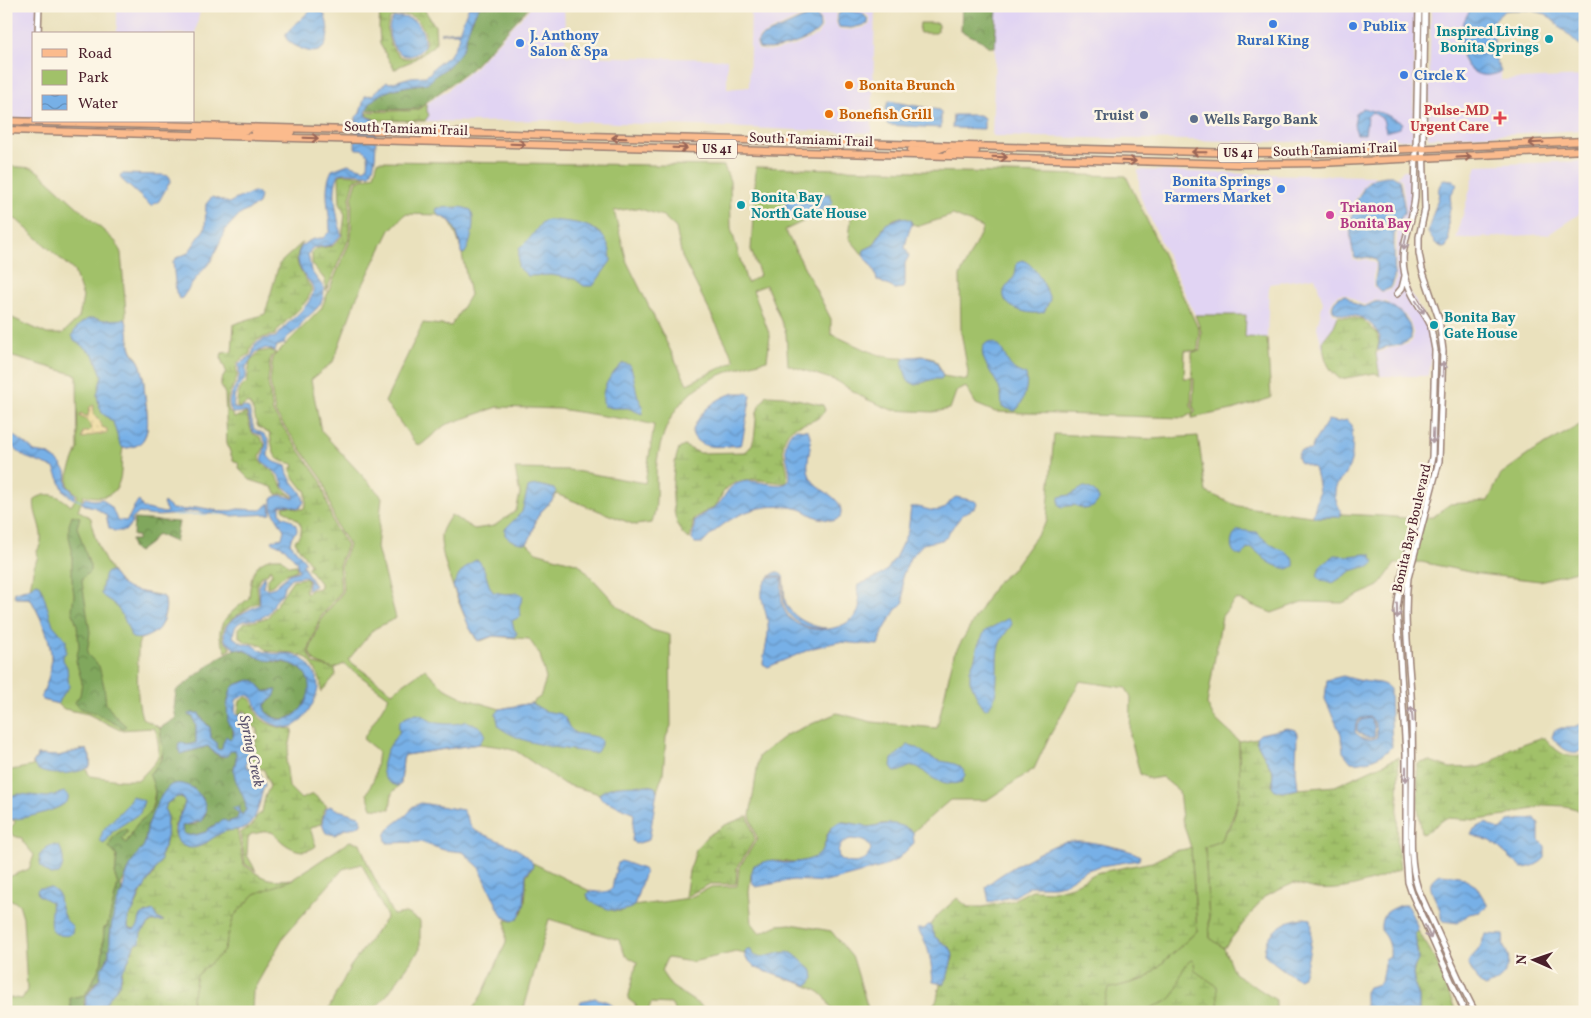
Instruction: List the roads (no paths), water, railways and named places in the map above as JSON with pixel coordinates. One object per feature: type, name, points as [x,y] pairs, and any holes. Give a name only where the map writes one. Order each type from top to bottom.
[{"type":"main road","name":"South Tamiami Trail","points":[[6,121],[32,122]]},
{"type":"main road","name":"South Tamiami Trail","points":[[35,122],[1268,154],[1585,141]]},
{"type":"main road","points":[[179,135],[209,131],[240,132],[252,128]]},
{"type":"main road","points":[[250,137],[255,133],[285,133],[308,129]]},
{"type":"main road","name":"South Tamiami Trail","points":[[6,130],[1239,164],[1419,159],[1585,150]]},
{"type":"main road","points":[[404,141],[434,137],[488,138],[493,134]]},
{"type":"main road","points":[[882,154],[910,150],[935,151],[947,146]]},
{"type":"main road","points":[[946,155],[953,151],[994,148]]},
{"type":"street","points":[[38,32],[39,6]]},
{"type":"street","points":[[1419,6],[1420,148]]},
{"type":"street","points":[[1419,159],[1424,6]]},
{"type":"street","points":[[35,122],[35,131]]},
{"type":"street","name":"Bonita Bay Boulevard","points":[[1419,159],[1414,205],[1404,245],[1405,275],[1413,296],[1431,326],[1435,350],[1432,457],[1402,574],[1397,609],[1406,754],[1406,854],[1408,882],[1412,894],[1465,1012]]},
{"type":"street","name":"Bonita Bay Boulevard","points":[[1419,159],[1425,209],[1419,237],[1419,253],[1422,269],[1439,319],[1443,351],[1439,461],[1408,578],[1405,602],[1412,719],[1412,848],[1414,875],[1418,889],[1475,1012]]},
{"type":"street","points":[[1397,294],[1402,288],[1405,275]]},
{"type":"water","points":[[469,6],[480,6],[472,20],[462,49],[452,62],[428,83],[390,90],[373,100],[368,107],[366,116],[374,120],[376,124],[373,169],[370,174],[339,174],[336,181],[335,196],[341,235],[332,245],[312,248],[308,254],[311,271],[324,288],[322,300],[302,323],[300,328],[287,337],[284,344],[277,346],[275,351],[266,348],[256,352],[246,367],[246,379],[240,385],[235,396],[234,408],[240,409],[244,407],[249,409],[254,429],[264,434],[269,441],[268,456],[272,461],[286,466],[290,478],[303,496],[304,502],[300,508],[288,505],[280,506],[280,512],[282,516],[296,525],[297,531],[292,536],[290,543],[305,561],[303,565],[315,586],[307,590],[309,580],[305,576],[291,578],[284,586],[282,594],[269,613],[261,618],[240,622],[234,630],[233,637],[241,642],[253,645],[264,652],[292,654],[302,659],[314,672],[318,683],[315,699],[304,717],[290,727],[282,727],[263,718],[251,696],[240,697],[236,700],[236,715],[245,713],[249,728],[253,733],[246,765],[248,768],[256,768],[265,785],[256,815],[247,827],[225,832],[201,845],[191,848],[179,843],[175,832],[175,827],[185,802],[182,797],[177,797],[167,803],[165,810],[167,815],[166,842],[161,853],[161,860],[128,918],[128,928],[134,930],[138,926],[142,915],[153,911],[157,918],[164,921],[151,922],[141,933],[140,943],[136,943],[126,966],[122,970],[120,983],[99,1012],[79,1012],[85,1011],[86,997],[100,978],[101,969],[106,963],[109,949],[111,948],[110,937],[114,911],[122,894],[132,863],[144,845],[151,818],[167,788],[178,783],[185,785],[192,788],[203,799],[205,814],[201,821],[182,826],[183,833],[188,835],[206,832],[224,820],[228,822],[237,819],[239,813],[232,808],[240,806],[239,811],[242,815],[246,810],[246,805],[234,773],[235,750],[231,750],[227,756],[221,756],[208,746],[180,754],[178,744],[181,742],[187,745],[196,743],[196,726],[193,717],[188,714],[199,713],[200,717],[210,728],[211,738],[216,742],[217,749],[220,750],[226,736],[230,739],[233,737],[234,731],[228,723],[227,706],[231,689],[235,685],[250,680],[255,681],[265,692],[277,690],[274,697],[265,704],[265,711],[276,718],[287,719],[296,714],[304,705],[308,694],[309,682],[303,672],[292,664],[265,660],[244,650],[233,648],[226,642],[224,635],[225,629],[234,618],[260,604],[259,585],[263,577],[265,576],[263,587],[268,589],[275,587],[289,574],[299,571],[296,561],[285,548],[272,542],[282,538],[284,530],[272,510],[272,499],[274,497],[286,496],[294,499],[294,495],[284,487],[276,472],[262,461],[266,443],[261,435],[253,432],[247,412],[232,413],[229,402],[238,382],[239,364],[252,355],[255,344],[264,339],[276,337],[305,307],[313,294],[313,287],[301,270],[298,257],[299,252],[305,243],[310,240],[323,238],[330,231],[327,185],[332,170],[348,164],[364,169],[368,166],[366,152],[355,147],[356,117],[360,113],[365,96],[372,95],[387,82],[426,76],[430,73],[434,67],[450,55],[460,37],[457,33],[440,33],[459,31]]},
{"type":"water","points":[[1472,6],[1585,6],[1585,50],[1546,14],[1530,10],[1504,11],[1493,21],[1495,57],[1501,72],[1492,75],[1476,73],[1470,70],[1466,64],[1461,49],[1462,26]]},
{"type":"water","points":[[312,9],[324,13],[328,36],[323,48],[311,52],[291,43],[286,38],[286,34]]},
{"type":"water","points":[[845,10],[862,13],[868,19],[868,24],[851,28],[839,27],[837,21],[838,14]]},
{"type":"water","points":[[813,14],[819,18],[820,28],[816,33],[801,41],[783,47],[759,48],[757,43],[761,37]]},
{"type":"water","points":[[393,18],[411,19],[422,30],[424,47],[416,54],[408,56],[401,54],[391,42],[389,34],[390,25]]},
{"type":"water","points":[[889,101],[939,110],[941,113],[941,128],[888,125],[886,113]]},
{"type":"water","points":[[1363,108],[1385,114],[1402,123],[1399,128],[1386,132],[1383,119],[1372,112],[1367,117],[1365,134],[1357,134],[1354,125],[1356,113]]},
{"type":"water","points":[[953,115],[980,115],[984,118],[984,129],[952,128]]},
{"type":"water","points":[[123,174],[163,175],[169,176],[171,180],[159,201],[151,206],[121,179],[120,176]]},
{"type":"water","points":[[1394,176],[1399,179],[1405,211],[1395,229],[1392,285],[1382,291],[1375,287],[1376,260],[1367,257],[1355,258],[1351,241],[1351,224],[1357,200],[1366,184],[1374,178]]},
{"type":"water","points":[[1444,179],[1453,180],[1457,185],[1450,196],[1449,240],[1446,247],[1443,248],[1435,243],[1428,233],[1438,198],[1439,187]]},
{"type":"water","points":[[253,192],[258,193],[260,196],[258,204],[238,216],[226,229],[211,261],[182,298],[179,299],[176,292],[173,262],[176,258],[188,253],[205,228],[206,204],[212,197],[229,203]]},
{"type":"water","points":[[830,194],[833,203],[823,210],[792,220],[788,219],[785,208],[786,201],[790,197]]},
{"type":"water","points":[[461,207],[471,210],[473,220],[471,239],[464,254],[461,253],[458,236],[450,221],[436,212],[437,208]]},
{"type":"water","points":[[901,217],[911,220],[912,224],[905,247],[909,256],[905,263],[905,285],[904,288],[895,289],[877,280],[874,270],[863,255],[864,250],[874,245],[886,224]]},
{"type":"water","points":[[548,220],[570,222],[590,227],[599,232],[605,239],[611,261],[593,286],[584,286],[575,279],[551,275],[528,276],[518,267],[519,249],[542,222]]},
{"type":"water","points":[[1022,260],[1031,266],[1046,289],[1050,300],[1044,312],[1032,313],[1018,310],[1012,307],[1004,297],[1005,289],[1015,275],[1017,263]]},
{"type":"water","points":[[1346,295],[1353,303],[1364,307],[1379,302],[1388,304],[1397,310],[1407,321],[1411,339],[1401,345],[1388,346],[1378,351],[1380,337],[1371,324],[1360,317],[1341,314],[1333,310],[1333,304],[1336,300]]},
{"type":"water","points":[[92,318],[105,320],[125,319],[132,351],[141,366],[148,422],[144,438],[133,447],[123,448],[120,445],[113,422],[102,413],[97,395],[102,375],[94,355],[74,340],[72,335],[83,322]]},
{"type":"water","points":[[988,342],[997,345],[1013,368],[1026,375],[1025,394],[1021,405],[1015,411],[1002,407],[998,385],[986,365],[982,352]]},
{"type":"water","points":[[922,356],[931,358],[937,364],[943,376],[941,379],[933,379],[916,385],[908,381],[902,363],[904,358]]},
{"type":"water","points":[[623,363],[630,365],[638,396],[643,406],[642,414],[628,408],[604,406],[603,394],[607,382]]},
{"type":"water","points":[[734,393],[748,393],[751,396],[740,445],[720,447],[700,443],[692,432],[703,412],[720,399]]},
{"type":"water","points":[[1328,420],[1338,422],[1347,420],[1352,425],[1352,455],[1347,472],[1335,489],[1335,498],[1341,514],[1340,517],[1314,517],[1319,492],[1314,468],[1299,462],[1297,457],[1300,451],[1311,450]]},
{"type":"water","points":[[6,429],[34,452],[48,454],[59,462],[66,471],[67,486],[76,495],[73,499],[64,491],[54,468],[25,457],[6,442]]},
{"type":"water","points":[[797,429],[808,430],[810,436],[809,474],[817,485],[840,505],[840,518],[833,521],[816,517],[800,509],[786,507],[772,506],[759,508],[735,517],[724,524],[703,543],[695,543],[692,540],[695,520],[719,504],[734,485],[747,481],[780,485],[788,482],[790,472],[786,445],[792,431]]},
{"type":"water","points":[[539,485],[554,489],[556,491],[554,498],[542,510],[536,520],[527,543],[512,540],[505,535],[505,529],[522,512],[528,488]]},
{"type":"water","points":[[1084,487],[1089,488],[1098,497],[1099,500],[1093,507],[1085,509],[1074,505],[1062,507],[1059,505],[1059,497],[1070,495]]},
{"type":"water","points":[[956,497],[975,501],[977,503],[975,508],[963,514],[947,537],[923,544],[910,558],[902,577],[904,602],[895,611],[878,645],[838,642],[813,648],[768,667],[763,664],[768,630],[762,601],[762,589],[769,577],[779,577],[782,579],[781,597],[783,607],[788,616],[796,623],[816,629],[839,627],[848,622],[858,611],[858,585],[879,576],[887,570],[895,558],[908,531],[911,507],[936,511],[945,508]]},
{"type":"water","points":[[85,498],[103,499],[112,508],[117,520],[126,521],[139,501],[143,508],[164,513],[167,512],[163,504],[164,502],[172,509],[186,510],[197,507],[225,512],[238,509],[261,510],[270,503],[271,514],[231,516],[215,512],[212,514],[193,511],[159,516],[139,513],[132,519],[132,523],[125,531],[114,531],[109,528],[106,515],[94,507],[82,503]]},
{"type":"water","points":[[1238,530],[1256,532],[1292,557],[1294,566],[1288,569],[1276,566],[1268,562],[1252,548],[1247,549],[1242,556],[1237,555],[1231,545],[1233,537]]},
{"type":"water","points":[[1371,554],[1374,563],[1370,567],[1351,571],[1333,583],[1321,580],[1317,576],[1320,566],[1335,555]]},
{"type":"water","points":[[476,560],[482,565],[493,592],[519,593],[523,597],[519,607],[521,616],[512,621],[517,633],[515,637],[493,636],[478,641],[469,627],[453,586],[462,571]]},
{"type":"water","points":[[107,572],[111,572],[121,584],[129,589],[164,597],[166,604],[165,612],[157,631],[138,639],[131,637],[120,612],[114,604],[101,594],[104,576]]},
{"type":"water","points":[[776,572],[783,576],[785,600],[791,611],[807,623],[826,628],[814,628],[802,624],[788,613],[784,604],[783,579],[780,576],[770,576]]},
{"type":"water","points":[[35,583],[40,584],[53,625],[66,640],[66,652],[63,660],[67,667],[69,687],[58,704],[41,698],[50,673],[51,664],[50,647],[42,621],[30,598],[14,597],[15,592],[30,588]]},
{"type":"water","points":[[1009,618],[1012,624],[1002,638],[998,650],[997,683],[994,699],[985,709],[970,681],[970,670],[978,645],[985,631]]},
{"type":"water","points":[[1343,676],[1361,681],[1381,683],[1390,689],[1392,747],[1388,751],[1367,761],[1351,762],[1343,752],[1341,734],[1325,699],[1327,680]],"holes":[[[1370,717],[1376,726],[1377,737],[1365,739],[1355,732],[1356,724],[1360,719]]]},
{"type":"water","points":[[531,703],[545,711],[561,714],[575,733],[597,737],[601,740],[601,745],[597,752],[593,753],[532,742],[499,727],[496,714],[500,709]]},
{"type":"water","points":[[417,714],[431,721],[444,724],[466,721],[483,729],[485,735],[479,744],[405,755],[401,784],[398,786],[389,782],[384,777],[382,770],[383,762],[390,746],[399,733],[401,720]]},
{"type":"water","points":[[1370,718],[1374,725],[1375,736],[1373,737],[1368,737],[1357,731],[1357,725],[1361,720]]},
{"type":"water","points":[[1585,723],[1585,749],[1571,752],[1566,750],[1552,737],[1554,731],[1561,728],[1570,728]]},
{"type":"water","points":[[1287,728],[1296,730],[1297,734],[1296,770],[1298,789],[1282,792],[1275,790],[1272,786],[1273,772],[1256,738],[1260,734]]},
{"type":"water","points":[[908,745],[915,747],[936,760],[952,763],[960,767],[965,775],[962,782],[954,784],[942,782],[914,766],[895,772],[891,766],[892,759]]},
{"type":"water","points":[[87,750],[90,757],[90,767],[84,770],[58,774],[49,773],[36,768],[33,762],[36,760],[37,755],[59,756]]},
{"type":"water","points":[[648,785],[655,787],[657,791],[649,840],[635,844],[632,841],[634,815],[632,812],[601,799],[599,794],[610,788]]},
{"type":"water","points":[[64,792],[68,795],[68,800],[55,809],[28,817],[6,820],[6,796],[20,794],[47,797]]},
{"type":"water","points":[[132,796],[144,801],[140,813],[113,831],[103,844],[100,840],[103,830],[125,807]]},
{"type":"water","points":[[421,803],[463,810],[474,830],[525,854],[533,866],[526,874],[524,906],[518,919],[512,921],[502,916],[479,867],[463,852],[444,850],[420,842],[387,843],[385,837],[390,828],[405,816],[412,807]]},
{"type":"water","points":[[330,806],[359,816],[361,824],[345,829],[335,835],[326,833],[323,827],[323,817]]},
{"type":"water","points":[[1535,818],[1539,825],[1539,840],[1545,846],[1545,858],[1538,864],[1528,867],[1522,868],[1491,841],[1471,835],[1474,829],[1486,823],[1499,830],[1509,821]]},
{"type":"water","points":[[842,822],[868,827],[896,824],[913,832],[914,843],[898,859],[882,867],[826,882],[793,880],[756,887],[752,882],[751,877],[754,865],[773,860],[783,863],[808,860],[820,854],[828,834],[835,825]],"holes":[[[851,839],[863,841],[871,849],[863,861],[854,863],[840,859],[838,852],[840,846]]]},
{"type":"water","points":[[1080,841],[1129,851],[1140,856],[1139,860],[1100,866],[1084,871],[1064,884],[1030,886],[1015,896],[989,902],[986,887],[991,882],[1057,844]]},
{"type":"water","points":[[59,846],[63,856],[63,864],[59,874],[50,875],[41,867],[39,856],[47,847]]},
{"type":"water","points":[[621,861],[643,869],[645,872],[634,906],[617,911],[605,908],[589,900],[587,894],[590,891],[605,892],[612,888],[618,863]]},
{"type":"water","points":[[1441,874],[1459,876],[1476,886],[1487,907],[1480,912],[1469,914],[1458,923],[1443,921],[1431,887],[1431,882],[1434,878]]},
{"type":"water","points":[[39,888],[51,888],[59,894],[62,911],[72,927],[72,933],[62,935],[52,930],[50,922],[51,902],[38,895],[37,890]]},
{"type":"water","points":[[1401,905],[1407,905],[1418,931],[1415,933],[1418,960],[1413,975],[1419,997],[1419,1012],[1365,1012],[1365,992],[1368,987],[1381,982],[1385,959],[1390,956],[1390,948],[1386,936],[1381,930],[1383,917],[1388,911]]},
{"type":"water","points":[[1304,918],[1311,919],[1311,940],[1306,965],[1302,977],[1299,979],[1286,972],[1264,954],[1268,940],[1277,928],[1290,921]]},
{"type":"water","points":[[931,925],[935,937],[951,949],[953,955],[947,979],[943,984],[933,982],[925,941],[917,929],[924,929]]},
{"type":"water","points":[[1486,934],[1503,935],[1509,961],[1503,976],[1494,983],[1484,987],[1477,980],[1468,964]]},
{"type":"water","points":[[747,950],[751,950],[753,955],[763,957],[782,952],[792,953],[813,971],[814,978],[809,985],[806,985],[761,970],[745,957]]},
{"type":"water","points":[[595,998],[608,1002],[614,1007],[615,1012],[577,1012],[581,1001]]},
{"type":"waterway","points":[[73,498],[83,502]]},
{"type":"waterway","points":[[171,515],[209,514]]},
{"type":"waterway","points":[[213,514],[224,514]]},
{"type":"place","name":"Rural King","points":[[1273,24]]},
{"type":"place","name":"Publix","points":[[1353,26]]},
{"type":"place","name":"Inspired Living Bonita Springs","points":[[1549,39]]},
{"type":"place","name":"J. Anthony Salon & Spa","points":[[520,43]]},
{"type":"place","name":"Circle K","points":[[1404,75]]},
{"type":"place","name":"Bonita Brunch","points":[[849,85]]},
{"type":"place","name":"Bonefish Grill","points":[[829,114]]},
{"type":"place","name":"Truist","points":[[1144,115]]},
{"type":"place","name":"Pulse-MD Urgent Care","points":[[1500,118]]},
{"type":"place","name":"Wells Fargo Bank","points":[[1194,119]]},
{"type":"place","name":"Bonita Springs Farmers Market","points":[[1281,189]]},
{"type":"place","name":"Bonita Bay North Gate House","points":[[741,205]]},
{"type":"place","name":"Trianon Bonita Bay","points":[[1330,215]]},
{"type":"place","name":"Bonita Bay Gate House","points":[[1434,325]]},
{"type":"water label","name":"Spring Creek","points":[[252,751]]}]
